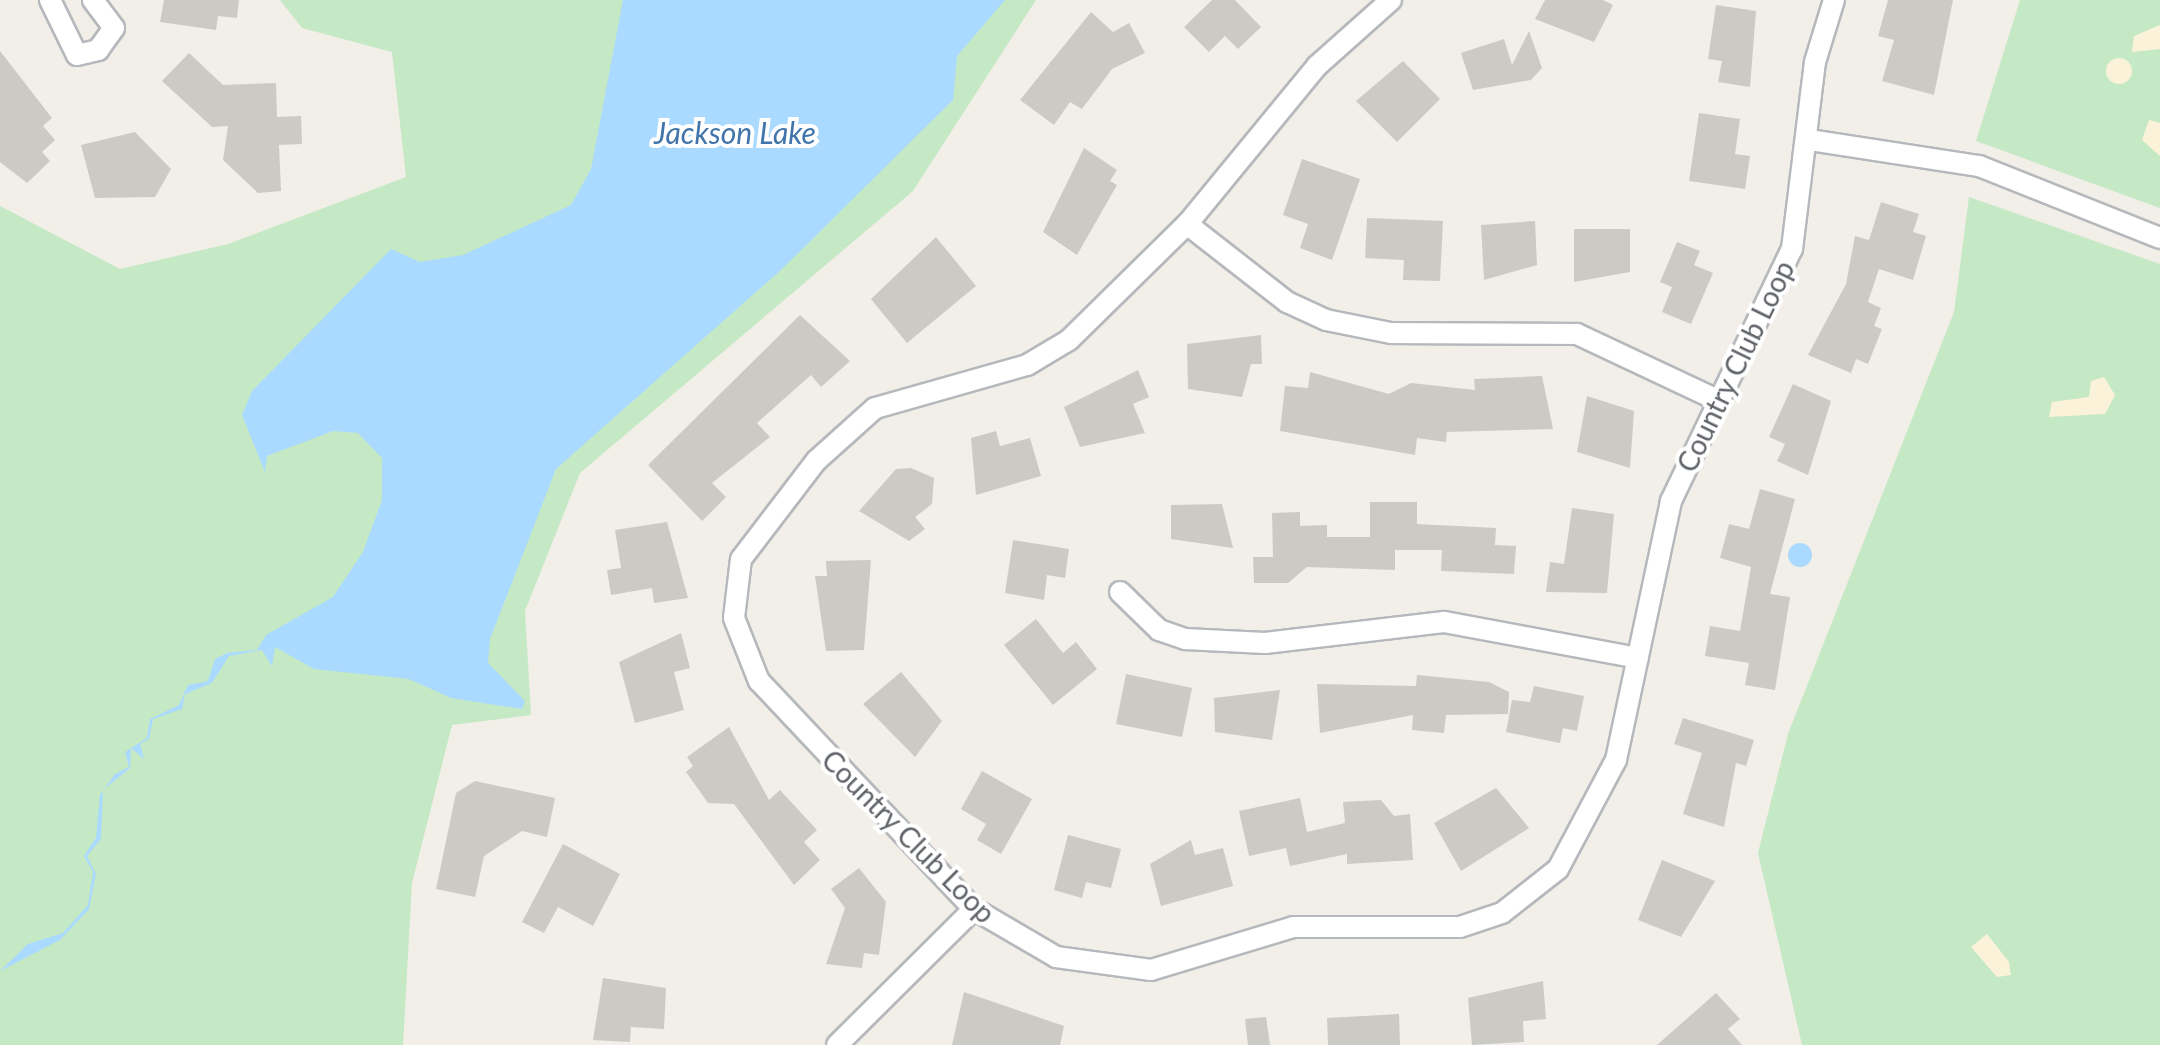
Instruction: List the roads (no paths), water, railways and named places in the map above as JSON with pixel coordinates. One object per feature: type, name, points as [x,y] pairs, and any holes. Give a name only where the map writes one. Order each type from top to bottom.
[{"type":"street","points":[[50,0],[77,55],[98,50],[114,28],[106,6],[93,0]]},
{"type":"street","name":"Country Club Loop","points":[[1390,0],[1317,66],[1187,224],[1057,349],[875,408],[816,462],[742,559],[734,618],[750,669],[974,909],[1056,957],[1131,970],[1170,968],[1293,926],[1481,922],[1539,888],[1580,839],[1616,760],[1671,501],[1715,399],[1792,249],[1815,62],[1834,0]]},
{"type":"street","points":[[1808,140],[1979,166],[2160,238]]},
{"type":"street","points":[[1187,224],[1274,293],[1326,320],[1391,333],[1555,330],[1622,349],[1715,399]]},
{"type":"street","points":[[1120,592],[1159,630],[1185,639],[1264,642],[1444,622],[1638,658]]},
{"type":"street","points":[[837,1045],[974,909]]},
{"type":"water","name":"Jackson Lake","points":[[623,0],[1005,0],[957,56],[953,100],[781,270],[556,469],[490,639],[488,663],[525,701],[522,709],[451,698],[409,679],[314,669],[275,647],[272,666],[262,650],[229,656],[212,683],[185,694],[182,709],[153,719],[149,739],[140,744],[144,759],[131,748],[147,738],[150,719],[179,705],[188,685],[208,681],[215,659],[227,653],[257,650],[266,635],[333,597],[363,552],[382,500],[382,458],[358,433],[333,431],[267,456],[265,472],[242,415],[252,391],[391,249],[420,262],[463,255],[571,205],[591,169]]},
{"type":"water","points":[[1800,543],[1809,546],[1809,564],[1800,567],[1791,564],[1788,555],[1791,546]]},
{"type":"water","points":[[131,748],[130,768],[104,789],[115,774],[129,767],[125,752]]},
{"type":"water","points":[[103,791],[101,839],[87,856],[96,874],[89,909],[60,940],[0,971],[28,944],[63,933],[88,905],[93,872],[84,856],[96,838]]}]
